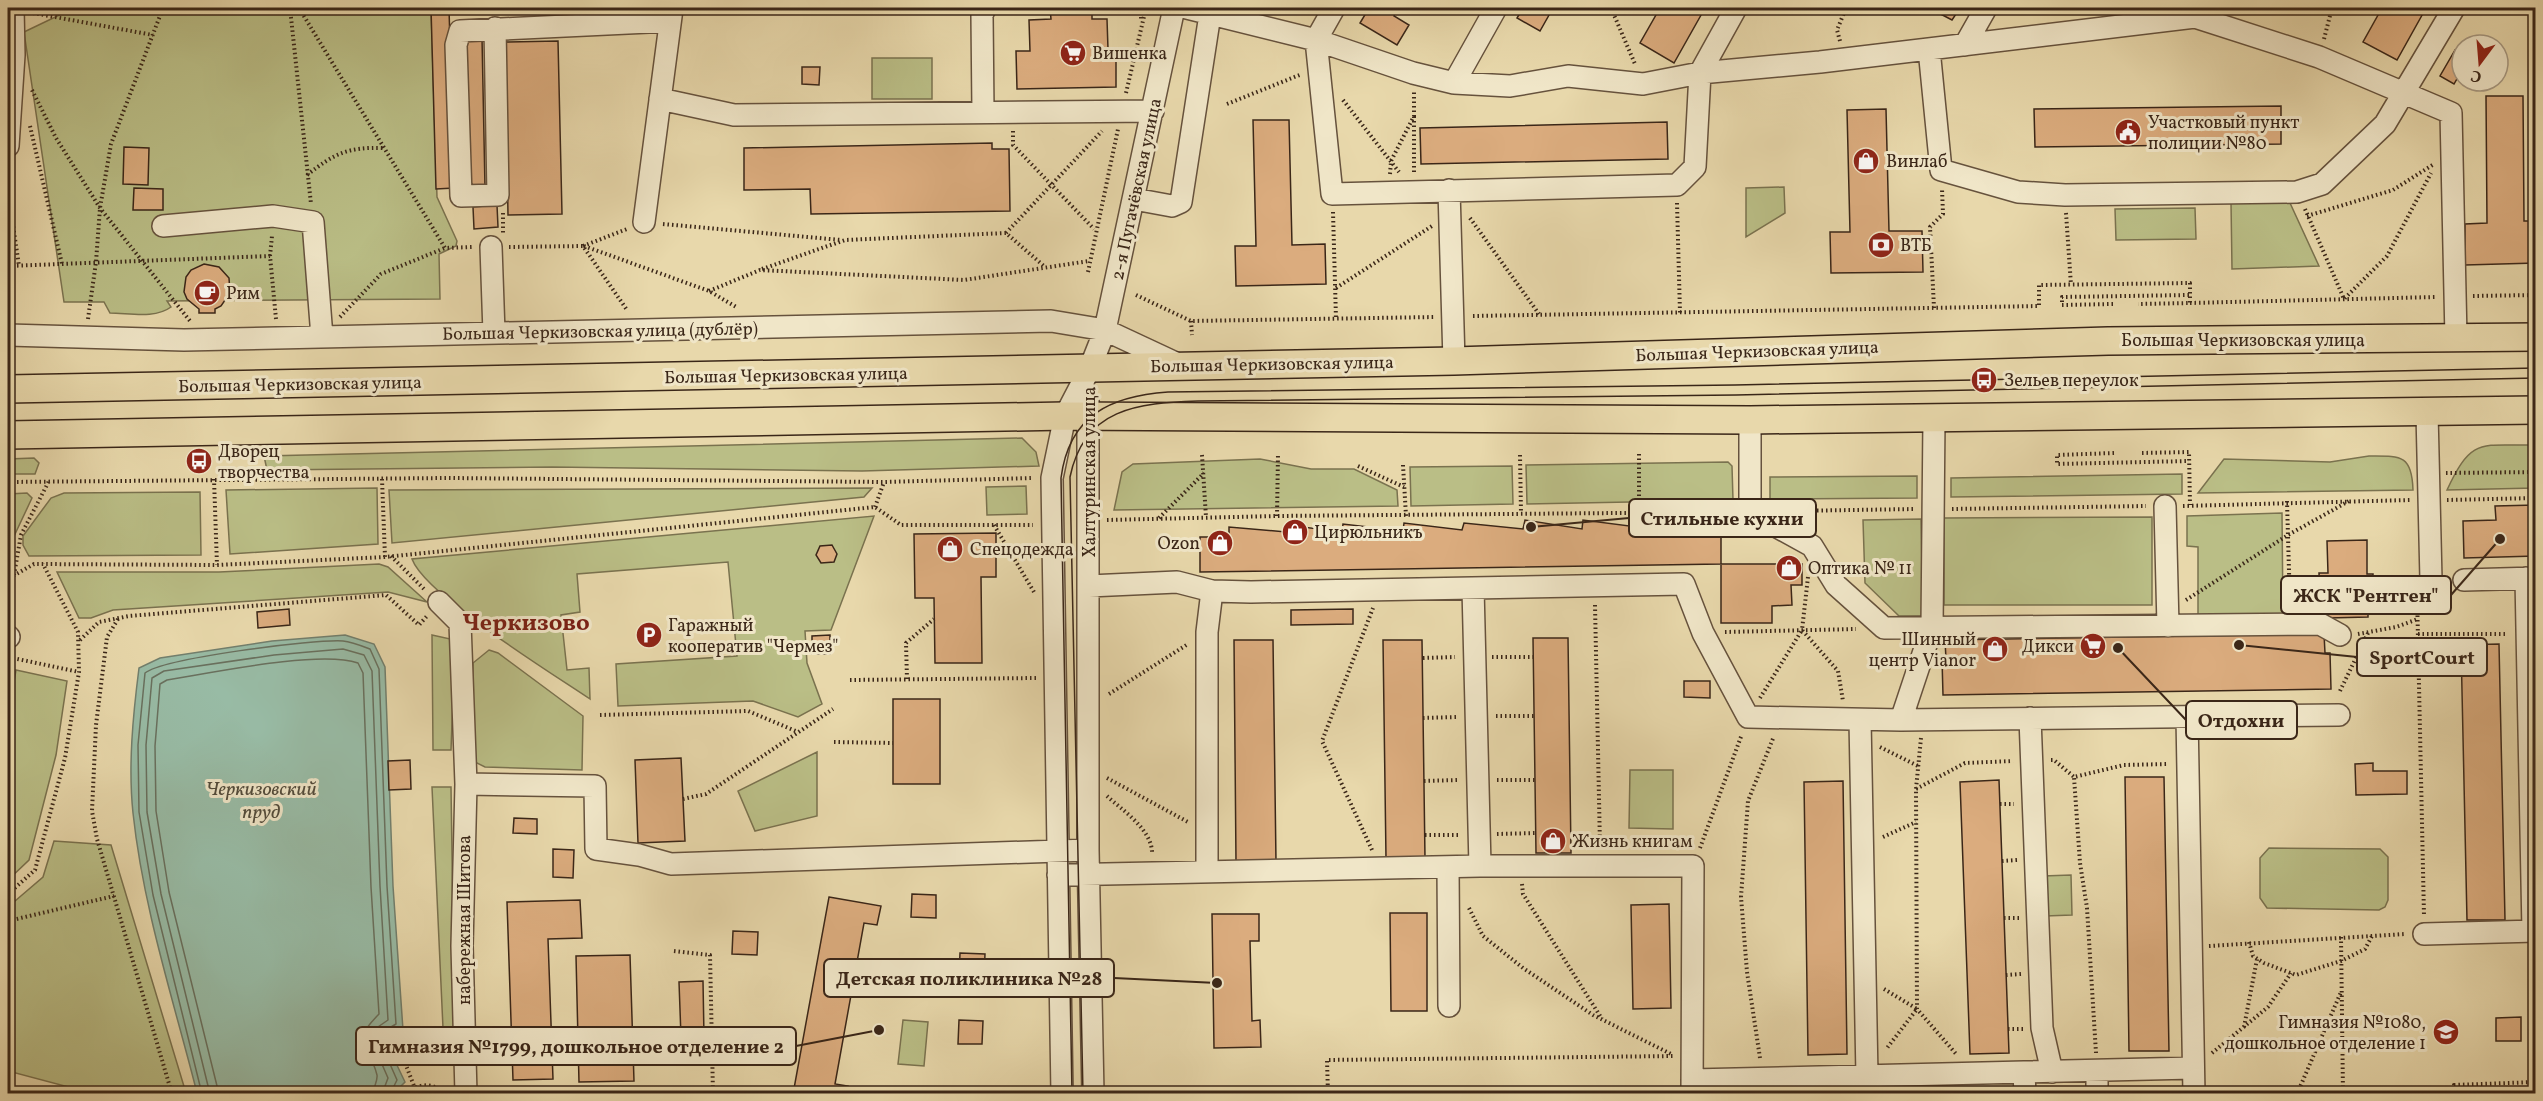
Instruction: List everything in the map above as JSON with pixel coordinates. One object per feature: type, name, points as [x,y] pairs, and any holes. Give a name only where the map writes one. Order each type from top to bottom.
[{"type":"main road","name":"Большая Черкизовская улица","points":[[8,389],[1454,361],[2108,341],[2535,337]]},
{"type":"main road","points":[[8,435],[1076,416],[1750,420],[2535,410]]},
{"type":"street","points":[[983,112],[982,15],[985,8]]},
{"type":"street","name":"2-я Пугачёвская улица","points":[[1090,368],[1105,330],[1174,8]]},
{"type":"street","points":[[1187,8],[1210,10],[1316,40],[1413,73],[1454,82],[1510,86],[1568,76],[1643,84],[1700,73],[1965,45],[2127,16],[2194,17],[2319,57],[2451,113],[2456,338]]},
{"type":"street","points":[[1334,8],[1316,40],[1332,194],[1677,184],[1695,167],[1700,73],[1736,8]]},
{"type":"street","points":[[1454,82],[1497,8]]},
{"type":"street","points":[[1965,45],[1986,8]]},
{"type":"street","points":[[1929,49],[1941,170],[2018,192],[2065,195],[2297,192],[2322,184],[2385,124],[2454,8]]},
{"type":"street","points":[[8,146],[14,55],[13,9]]},
{"type":"street","points":[[1134,199],[1172,206],[1181,202],[1210,10]]},
{"type":"street","points":[[495,28],[498,195],[461,196],[456,45],[460,31],[667,12],[660,99],[644,222]]},
{"type":"street","points":[[660,99],[735,115],[1153,111]]},
{"type":"street","points":[[1449,190],[1454,361]]},
{"type":"street","points":[[163,226],[273,216],[313,222],[328,330]]},
{"type":"street","points":[[491,247],[494,333]]},
{"type":"street","name":"Большая Черкизовская улица (дублёр)","points":[[8,335],[184,340],[328,330],[494,333],[1051,321],[1105,330],[1183,366]]},
{"type":"street","name":"Халтуринская улица","points":[[1062,1094],[1052,478],[1076,416],[1090,368]]},
{"type":"street","points":[[2424,585],[2430,500],[2427,413]]},
{"type":"street","name":"Халтуринская улица","points":[[1076,416],[1089,586],[1088,850],[1093,1094]]},
{"type":"street","points":[[1901,720],[1932,627],[1934,419]]},
{"type":"street","points":[[1750,420],[1750,512],[1812,546],[1836,585],[1884,628],[2168,619],[2290,625],[2320,624],[2340,635]]},
{"type":"street","points":[[2165,506],[2168,619]]},
{"type":"street","points":[[2424,934],[2534,931],[2527,633],[2530,578],[2464,580]]},
{"type":"street","points":[[1089,586],[1177,582],[1212,591],[1684,584],[1704,633],[1748,717],[1856,726],[1923,719],[2339,715]]},
{"type":"street","points":[[1473,588],[1480,866]]},
{"type":"street","points":[[1207,872],[1207,632],[1212,591]]},
{"type":"street","name":"набережная Шитова","points":[[439,602],[460,623],[466,784],[462,946],[466,1094]]},
{"type":"street","points":[[2187,717],[2194,1094]]},
{"type":"street","points":[[2030,718],[2042,1028],[2052,1072]]},
{"type":"street","points":[[1856,726],[1863,845],[1867,1076]]},
{"type":"street","points":[[466,784],[595,786],[596,849],[639,855],[671,864],[1088,850]]},
{"type":"street","points":[[1058,875],[1383,869],[1448,876],[1480,866],[1693,866],[1682,1056],[1692,1087],[1867,1076],[1973,1074],[2024,1083],[2052,1072],[2193,1068]]},
{"type":"street","points":[[1448,876],[1449,1006]]},
{"type":"street","points":[[2097,1071],[2097,1094]]},
{"type":"path","points":[[87,323],[96,262],[100,208],[111,144],[164,8]]},
{"type":"path","points":[[290,8],[313,222]]},
{"type":"path","points":[[1141,8],[1141,27]]},
{"type":"path","points":[[1088,272],[1095,229],[1146,8]]},
{"type":"path","points":[[1611,8],[1643,84]]},
{"type":"path","points":[[1843,59],[1838,30],[1846,8]]},
{"type":"path","points":[[2319,57],[2332,8]]},
{"type":"path","points":[[13,9],[153,35]]},
{"type":"path","points":[[1227,104],[1318,68]]},
{"type":"path","points":[[1413,73],[1414,191]]},
{"type":"path","points":[[30,86],[56,138],[100,208],[192,324]]},
{"type":"path","points":[[1340,96],[1414,191]]},
{"type":"path","points":[[1006,233],[1122,111]]},
{"type":"path","points":[[1012,112],[1013,145],[1095,229]]},
{"type":"path","points":[[1390,192],[1391,161],[1414,116]]},
{"type":"path","points":[[30,125],[62,264]]},
{"type":"path","points":[[308,175],[333,155],[357,147],[384,148]]},
{"type":"path","points":[[2307,216],[2393,190],[2436,163],[2387,256],[2344,299]]},
{"type":"path","points":[[1934,308],[1930,227],[1943,214],[1941,170]]},
{"type":"path","points":[[1677,184],[1680,313]]},
{"type":"path","points":[[1449,190],[1539,315]]},
{"type":"path","points":[[8,191],[19,266]]},
{"type":"path","points":[[2297,192],[2344,299]]},
{"type":"path","points":[[1332,194],[1336,319]]},
{"type":"path","points":[[2065,195],[2071,285]]},
{"type":"path","points":[[1335,288],[1450,214]]},
{"type":"path","points":[[744,311],[709,291],[582,246],[644,222],[844,240],[1006,233],[1046,267]]},
{"type":"path","points":[[709,291],[844,240]]},
{"type":"path","points":[[328,330],[381,274],[445,248]]},
{"type":"path","points":[[8,266],[270,256],[277,323]]},
{"type":"path","points":[[760,270],[964,280],[1089,261]]},
{"type":"path","points":[[1136,295],[1191,321],[2039,306],[2039,285],[2190,283],[2190,303]]},
{"type":"path","points":[[2113,304],[2062,305],[2062,297],[2190,295]]},
{"type":"path","points":[[2138,304],[2535,295]]},
{"type":"path","points":[[1191,321],[1192,335]]},
{"type":"path","points":[[2142,453],[2189,452],[2190,505]]},
{"type":"path","points":[[2114,453],[2057,454],[2057,464],[2189,461]]},
{"type":"path","points":[[1277,516],[1278,454]]},
{"type":"path","points":[[1639,454],[1639,512]]},
{"type":"path","points":[[1202,455],[1206,517]]},
{"type":"path","points":[[1520,455],[1521,513]]},
{"type":"path","points":[[1403,465],[1406,516]]},
{"type":"path","points":[[1358,466],[1404,488]]},
{"type":"path","points":[[2429,473],[2535,472]]},
{"type":"path","points":[[1158,519],[1204,473]]},
{"type":"path","points":[[8,482],[382,479],[884,482],[1036,478]]},
{"type":"path","points":[[214,479],[217,565]]},
{"type":"path","points":[[382,479],[387,556],[411,576]]},
{"type":"path","points":[[8,583],[13,576],[21,535],[49,481]]},
{"type":"path","points":[[875,507],[884,482]]},
{"type":"path","points":[[1103,521],[1206,517],[1750,512],[2535,498]]},
{"type":"path","points":[[2288,501],[2290,625]]},
{"type":"path","points":[[2168,619],[2288,535],[2350,501]]},
{"type":"path","points":[[13,576],[34,564],[217,565],[387,556],[875,507],[901,525],[1037,525]]},
{"type":"path","points":[[994,525],[1039,600]]},
{"type":"path","points":[[1693,866],[1748,717],[1802,630],[1812,546]]},
{"type":"path","points":[[8,894],[34,870],[65,758],[79,672],[80,640],[56,585],[43,564]]},
{"type":"path","points":[[1594,585],[1601,866]]},
{"type":"path","points":[[2191,948],[2249,942],[2424,934],[2418,619],[2424,585]]},
{"type":"path","points":[[1380,589],[1322,741],[1377,862],[1383,869]]},
{"type":"path","points":[[80,640],[99,622],[118,619],[386,595],[419,625]]},
{"type":"path","points":[[118,619],[107,637],[96,725],[92,811],[114,896],[172,1094]]},
{"type":"path","points":[[907,679],[906,643],[934,619]]},
{"type":"path","points":[[2340,635],[2368,633],[2418,619]]},
{"type":"path","points":[[1704,633],[1884,628]]},
{"type":"path","points":[[1802,630],[1838,670],[1856,726],[1918,766]]},
{"type":"path","points":[[1100,700],[1207,632]]},
{"type":"path","points":[[2340,691],[2368,633]]},
{"type":"path","points":[[2418,633],[2527,633]]},
{"type":"path","points":[[8,643],[79,672]]},
{"type":"path","points":[[850,680],[1041,678]]},
{"type":"path","points":[[683,799],[706,794],[833,709]]},
{"type":"path","points":[[600,715],[748,711],[798,732]]},
{"type":"path","points":[[1756,1084],[1759,1057],[1747,972],[1741,897],[1748,801],[1780,719]]},
{"type":"path","points":[[1867,1076],[1917,1009],[1916,789],[1923,719]]},
{"type":"path","points":[[834,742],[893,743]]},
{"type":"path","points":[[1916,789],[1965,763],[2032,760]]},
{"type":"path","points":[[2097,1071],[2087,908],[2080,863],[2073,777],[2124,765],[2188,763]]},
{"type":"path","points":[[1098,774],[1207,832]]},
{"type":"path","points":[[1098,788],[1140,826],[1152,849],[1152,873]]},
{"type":"path","points":[[1863,845],[1916,822]]},
{"type":"path","points":[[1521,866],[1523,894],[1602,1020]]},
{"type":"path","points":[[1448,876],[1465,900],[1483,936],[1523,968],[1602,1020],[1682,1056]]},
{"type":"path","points":[[8,921],[114,896]]},
{"type":"path","points":[[2249,942],[2253,956],[2296,975],[2342,962],[2365,949],[2373,935]]},
{"type":"path","points":[[2341,937],[2343,1094]]},
{"type":"path","points":[[674,951],[710,955],[712,1094]]},
{"type":"path","points":[[2244,1028],[2258,959]]},
{"type":"path","points":[[2193,1068],[2268,1007],[2291,974]]},
{"type":"path","points":[[1865,978],[1917,1009],[1973,1074]]},
{"type":"path","points":[[2297,1094],[2342,989]]},
{"type":"path","points":[[397,1042],[414,1086]]},
{"type":"path","points":[[1328,1094],[1327,1060],[1682,1056]]},
{"type":"path","points":[[2455,1094],[2454,1085],[2535,1082]]},
{"type":"path","points":[[404,1094],[414,1086],[426,1084],[445,1094]]},
{"type":"green space","points":[[74,8],[431,8],[437,197],[457,241],[456,246],[439,254],[440,299],[167,301],[171,307],[165,311],[142,314],[110,313],[104,302],[64,302],[24,32]]},
{"type":"green space","points":[[872,58],[932,58],[932,99],[872,99]]},
{"type":"green space","points":[[1784,187],[1785,213],[1746,237],[1746,188]]},
{"type":"green space","points":[[2231,203],[2290,203],[2319,266],[2232,269]]},
{"type":"green space","points":[[2195,208],[2196,239],[2116,240],[2115,209]]},
{"type":"green space","points":[[1022,438],[1036,452],[1039,466],[862,471],[552,467],[267,470],[264,456]]},
{"type":"green space","points":[[2490,445],[2535,445],[2535,488],[2447,490],[2464,460],[2472,452]]},
{"type":"green space","points":[[2369,456],[2396,457],[2407,463],[2413,490],[2198,493],[2224,459],[2330,462]]},
{"type":"green space","points":[[34,458],[39,463],[35,474],[8,474],[8,459]]},
{"type":"green space","points":[[1260,459],[1311,469],[1354,469],[1397,490],[1398,506],[1114,510],[1122,472],[1133,464]]},
{"type":"green space","points":[[1728,462],[1732,466],[1733,500],[1527,504],[1526,465]]},
{"type":"green space","points":[[1512,466],[1513,504],[1411,506],[1410,467]]},
{"type":"green space","points":[[2182,474],[2182,494],[1951,497],[1951,478]]},
{"type":"green space","points":[[1917,476],[1917,498],[1770,499],[1770,477]]},
{"type":"green space","points":[[1026,486],[1027,514],[987,515],[986,487]]},
{"type":"green space","points":[[377,488],[378,544],[230,554],[226,490]]},
{"type":"green space","points":[[872,488],[864,497],[392,543],[389,490]]},
{"type":"green space","points":[[200,492],[201,555],[29,556],[23,545],[23,536],[51,498],[64,493]]},
{"type":"green space","points":[[27,493],[32,498],[8,549],[8,494]]},
{"type":"green space","points":[[2282,513],[2283,617],[2198,618],[2198,547],[2187,546],[2187,516]]},
{"type":"green space","points":[[874,516],[831,630],[805,631],[807,663],[822,704],[798,717],[753,701],[618,706],[616,664],[737,656],[728,562],[577,574],[580,612],[561,615],[567,670],[589,668],[590,699],[464,613],[440,593],[422,574],[412,559]]},
{"type":"green space","points":[[2152,517],[2152,605],[1944,605],[1944,518]]},
{"type":"green space","points":[[1921,519],[1923,616],[1899,616],[1865,583],[1863,520]]},
{"type":"green space","points":[[379,564],[388,567],[427,602],[388,592],[113,610],[91,618],[79,618],[57,572],[219,572]]},
{"type":"green space","points":[[432,635],[455,640],[451,750],[433,750]]},
{"type":"green space","points":[[489,650],[498,653],[583,716],[582,770],[485,767],[471,760],[473,663]]},
{"type":"green space","points":[[16,670],[67,681],[56,755],[29,860],[8,880],[8,752],[14,727],[9,710]]},
{"type":"green space","points":[[817,752],[817,816],[755,831],[738,791]]},
{"type":"green space","points":[[1630,770],[1673,770],[1673,829],[1629,828]]},
{"type":"green space","points":[[432,787],[451,787],[455,1056],[444,1050]]},
{"type":"green space","points":[[54,841],[111,845],[186,1093],[91,1093],[8,1071],[8,907],[43,877]]},
{"type":"green space","points":[[2269,848],[2380,849],[2388,857],[2388,900],[2385,907],[2379,910],[2267,908],[2260,898],[2260,858]]},
{"type":"green space","points":[[2071,875],[2072,915],[2045,916],[2043,876]]},
{"type":"green space","points":[[903,1020],[928,1022],[924,1066],[898,1064]]},
{"type":"water","name":"Черкизовский пруд","points":[[345,635],[374,644],[385,667],[393,886],[403,1030],[384,1038],[405,1082],[394,1093],[197,1093],[144,884],[133,813],[131,759],[139,668],[160,658],[272,641]]},
{"type":"building","points":[[431,8],[449,8],[454,188],[436,189]]},
{"type":"building","points":[[1050,8],[1092,8],[1092,19],[1107,19],[1108,49],[1116,49],[1116,87],[1017,89],[1016,51],[1030,51],[1029,20],[1051,19]]},
{"type":"building","points":[[1369,8],[1398,8],[1394,16],[1409,25],[1397,45],[1360,23]]},
{"type":"building","points":[[1523,8],[1553,8],[1540,31],[1517,18]]},
{"type":"building","points":[[1660,8],[1705,8],[1674,63],[1640,43]]},
{"type":"building","points":[[1929,8],[1960,8],[1952,20]]},
{"type":"building","points":[[2382,8],[2426,8],[2397,60],[2363,42]]},
{"type":"building","points":[[482,38],[485,188],[468,188],[464,39]]},
{"type":"building","points":[[558,41],[562,214],[508,215],[505,42]]},
{"type":"building","points":[[2450,59],[2450,82],[2440,76]]},
{"type":"building","points":[[802,67],[820,67],[819,85],[802,84]]},
{"type":"building","points":[[2486,96],[2523,96],[2524,221],[2536,221],[2536,263],[2465,265],[2465,224],[2487,223]]},
{"type":"building","points":[[2281,106],[2281,144],[2035,147],[2034,109]]},
{"type":"building","points":[[1886,109],[1889,231],[1922,231],[1923,272],[1831,273],[1830,232],[1850,232],[1847,110]]},
{"type":"building","points":[[1253,120],[1289,120],[1292,245],[1325,244],[1326,284],[1236,286],[1235,246],[1256,246]]},
{"type":"building","points":[[1667,122],[1668,159],[1421,164],[1420,128]]},
{"type":"building","points":[[992,143],[992,149],[1009,149],[1010,211],[811,214],[810,189],[744,190],[744,148]]},
{"type":"building","points":[[124,147],[149,148],[148,185],[123,184]]},
{"type":"building","points":[[134,188],[163,189],[163,210],[133,210]]},
{"type":"building","points":[[497,205],[498,227],[474,229],[473,207]]},
{"type":"building","points":[[204,264],[219,267],[229,278],[230,293],[221,306],[215,309],[215,313],[199,313],[199,309],[187,299],[184,292],[186,277],[191,270]]},
{"type":"building","points":[[2536,505],[2536,556],[2464,558],[2463,521],[2496,520],[2495,506]]},
{"type":"building","points":[[1639,519],[1695,527],[1695,530],[1721,530],[1721,564],[1200,572],[1200,537],[1229,537],[1229,527],[1286,532],[1287,525],[1342,532],[1343,524],[1403,531],[1404,523],[1462,530],[1464,523],[1523,529],[1525,520],[1582,529],[1583,520],[1637,527]]},
{"type":"building","points":[[996,533],[996,577],[981,577],[982,663],[935,663],[934,598],[915,598],[914,534]]},
{"type":"building","points":[[2367,540],[2367,574],[2373,574],[2373,595],[2368,595],[2368,617],[2328,618],[2328,598],[2320,598],[2319,573],[2328,573],[2327,541]]},
{"type":"building","points":[[832,545],[837,554],[834,562],[821,563],[816,555],[820,546]]},
{"type":"building","points":[[1721,564],[1802,564],[1802,585],[1791,585],[1792,605],[1772,606],[1772,623],[1721,623]]},
{"type":"building","points":[[289,609],[290,625],[258,628],[257,612]]},
{"type":"building","points":[[1353,609],[1353,624],[1291,625],[1291,610]]},
{"type":"building","points":[[2324,634],[2325,653],[2330,653],[2331,689],[1943,695],[1942,659],[1946,659],[1945,640]]},
{"type":"building","points":[[830,635],[830,654],[812,654],[812,636]]},
{"type":"building","points":[[1533,638],[1568,638],[1571,853],[1536,853]]},
{"type":"building","points":[[1234,640],[1273,640],[1276,862],[1236,862]]},
{"type":"building","points":[[1383,640],[1422,640],[1425,858],[1386,858]]},
{"type":"building","points":[[2499,644],[2505,920],[2467,920],[2461,645]]},
{"type":"building","points":[[1684,681],[1710,681],[1710,698],[1684,697]]},
{"type":"building","points":[[893,699],[940,699],[940,784],[893,784]]},
{"type":"building","points":[[681,758],[685,841],[638,843],[635,760]]},
{"type":"building","points":[[410,760],[411,789],[389,790],[388,761]]},
{"type":"building","points":[[2373,763],[2373,771],[2407,771],[2407,794],[2356,795],[2355,764]]},
{"type":"building","points":[[2125,777],[2164,777],[2169,1051],[2129,1051]]},
{"type":"building","points":[[1999,780],[2009,1053],[1970,1054],[1960,782]]},
{"type":"building","points":[[1843,781],[1847,1054],[1808,1055],[1804,782]]},
{"type":"building","points":[[514,818],[537,819],[537,834],[513,833]]},
{"type":"building","points":[[553,849],[574,850],[573,878],[553,877]]},
{"type":"building","points":[[912,894],[936,895],[936,918],[911,917]]},
{"type":"building","points":[[829,897],[881,906],[877,925],[864,923],[835,1084],[848,1086],[846,1094],[793,1094]]},
{"type":"building","points":[[580,900],[582,938],[548,939],[553,1079],[513,1080],[507,902]]},
{"type":"building","points":[[1669,904],[1671,1008],[1633,1009],[1631,905]]},
{"type":"building","points":[[1390,913],[1427,913],[1427,1011],[1391,1011]]},
{"type":"building","points":[[1212,914],[1259,914],[1259,941],[1250,941],[1252,1021],[1260,1020],[1261,1047],[1214,1048]]},
{"type":"building","points":[[733,931],[758,932],[757,955],[732,954]]},
{"type":"building","points":[[960,953],[985,954],[984,977],[959,976]]},
{"type":"building","points":[[630,955],[634,1081],[579,1082],[576,956]]},
{"type":"building","points":[[703,981],[704,1037],[681,1037],[679,982]]},
{"type":"building","points":[[2521,1017],[2521,1041],[2496,1041],[2496,1018]]},
{"type":"building","points":[[959,1020],[983,1021],[982,1044],[958,1044]]},
{"type":"tram line","points":[[1072,1094],[1061,478],[1066,456],[1083,424],[1111,404],[1128,398],[1168,392],[1735,385],[2536,368]]},
{"type":"tram line","points":[[1083,1094],[1070,477],[1077,454],[1087,436],[1101,423],[1117,414],[1155,404],[1198,401],[1736,395],[2536,378]]},
{"type":"place","name":"Вишенка","points":[[1073,53]]},
{"type":"place","name":"Участковый пункт полиции №80","points":[[2128,132]]},
{"type":"place","name":"Винлаб","points":[[1866,161]]},
{"type":"place","name":"ВТБ","points":[[1881,245]]},
{"type":"place","name":"Рим","points":[[207,293]]},
{"type":"place","name":"Зельев переулок","points":[[1984,380]]},
{"type":"place","name":"Дворец творчества","points":[[199,461]]},
{"type":"place","name":"Стильные кухни","points":[[1531,527]]},
{"type":"place","name":"Цирюльникъ","points":[[1295,532]]},
{"type":"place","name":"ЖСК \"Рентген\"","points":[[2500,539]]},
{"type":"place","name":"Ozon","points":[[1220,543]]},
{"type":"place","name":"Спецодежда","points":[[950,549]]},
{"type":"place","name":"Оптика № 11","points":[[1789,568]]},
{"type":"place","name":"Гаражный кооператив \"Чермез\"","points":[[649,635]]},
{"type":"place","name":"SportCourt","points":[[2239,645]]},
{"type":"place","name":"Дикси","points":[[2093,646]]},
{"type":"place","name":"Отдохни","points":[[2118,648]]},
{"type":"place","name":"Шинный центр Vianor","points":[[1995,649]]},
{"type":"place","name":"Жизнь книгам","points":[[1553,841]]},
{"type":"place","name":"Детская поликлиника №28","points":[[1217,983]]},
{"type":"place","name":"Гимназия №1799, дошкольное отделение 2","points":[[879,1030]]},
{"type":"place","name":"Гимназия №1080, дошкольное отделение 1","points":[[2446,1032]]},
{"type":"district","name":"Черкизово","points":[[526,622]]}]
